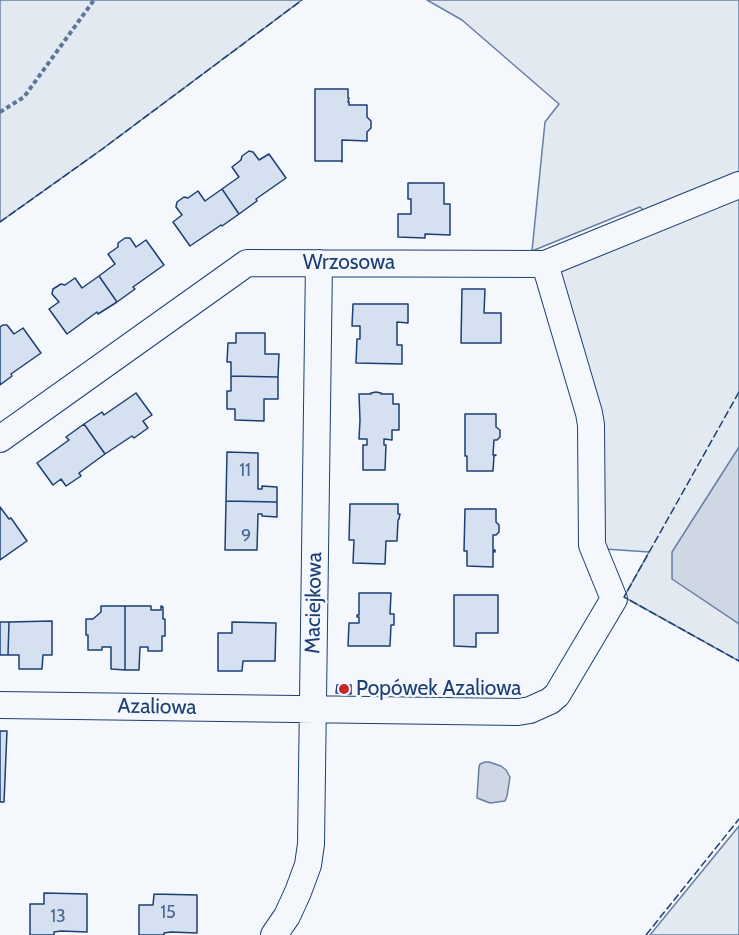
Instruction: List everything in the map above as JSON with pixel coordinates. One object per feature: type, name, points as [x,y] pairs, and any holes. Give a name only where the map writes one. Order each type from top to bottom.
[{"type":"street","name":"Wrzosowa","points":[[0,440],[247,263],[545,264],[739,185]]},
{"type":"street","name":"Maciejkowa","points":[[274,935],[287,916],[308,865],[312,822],[319,263]]},
{"type":"street","name":"Azaliowa","points":[[0,705],[518,712],[542,706],[557,695],[614,599],[592,545],[589,413],[545,264]]},
{"type":"path","points":[[0,112],[24,97],[94,0]]},
{"type":"shaded area","points":[[0,0],[302,0],[101,150],[0,222]]},
{"type":"shaded area","points":[[427,0],[739,0],[739,174],[645,212],[640,207],[532,251],[545,122],[559,104],[462,20]]},
{"type":"shaded area","points":[[739,190],[739,661],[624,597],[649,552],[605,549],[557,279],[562,265]]},
{"type":"shaded area","points":[[739,447],[739,624],[672,579],[672,552]]},
{"type":"shaded area","points":[[485,762],[501,766],[510,777],[505,801],[490,803],[477,798],[479,767]]},
{"type":"shaded area","points":[[739,826],[739,935],[650,935]]},
{"type":"building","points":[[315,89],[348,89],[349,105],[367,105],[367,117],[371,121],[371,128],[367,132],[367,141],[342,140],[342,162],[315,161]]},
{"type":"building","points":[[249,151],[253,152],[259,160],[269,154],[286,178],[239,214],[222,189],[239,177],[232,167]]},
{"type":"building","points":[[408,183],[444,183],[444,204],[450,204],[450,235],[425,234],[425,238],[398,237],[398,214],[411,214]]},
{"type":"building","points":[[222,189],[239,214],[190,246],[173,222],[182,215],[176,207],[177,202],[198,191],[205,201]]},
{"type":"building","points":[[125,238],[130,238],[136,247],[146,240],[164,265],[133,287],[135,289],[117,302],[99,276],[115,264],[108,254]]},
{"type":"building","points":[[99,276],[117,302],[98,314],[97,312],[67,334],[49,309],[59,302],[52,294],[53,289],[75,278],[82,288]]},
{"type":"building","points":[[462,289],[485,289],[484,313],[501,313],[501,343],[461,343]]},
{"type":"building","points":[[353,304],[408,304],[408,323],[397,322],[397,345],[402,345],[402,364],[356,363],[360,326],[352,326]]},
{"type":"building","points":[[7,325],[14,334],[23,328],[41,353],[11,374],[12,376],[0,385],[0,327]]},
{"type":"building","points":[[236,333],[265,333],[265,354],[279,354],[278,377],[231,376],[231,362],[227,362],[228,343],[236,343]]},
{"type":"building","points":[[231,376],[278,377],[278,399],[264,399],[264,421],[235,420],[235,409],[227,409],[227,391],[231,391]]},
{"type":"building","points":[[376,392],[393,394],[393,404],[399,404],[399,430],[392,430],[392,440],[384,439],[384,445],[386,445],[385,470],[363,470],[363,445],[367,445],[367,439],[359,439],[359,394]]},
{"type":"building","points":[[136,393],[152,415],[143,421],[148,428],[105,454],[84,424],[102,412],[104,415]]},
{"type":"building","points":[[465,414],[496,414],[496,427],[500,430],[500,437],[494,440],[493,455],[496,455],[493,471],[467,471]]},
{"type":"building","points":[[84,424],[105,454],[79,473],[81,476],[66,486],[61,479],[53,485],[37,463],[69,440],[66,437]]},
{"type":"building","points":[[227,452],[258,453],[258,489],[262,489],[262,486],[277,487],[277,502],[226,501]]},
{"type":"building","points":[[226,501],[277,502],[277,517],[258,514],[257,550],[225,550]]},
{"type":"building","points":[[350,504],[398,504],[398,514],[400,514],[397,541],[386,541],[385,564],[353,563],[354,540],[349,540]]},
{"type":"building","points":[[0,507],[27,541],[0,560]]},
{"type":"building","points":[[465,509],[496,509],[499,532],[493,535],[495,552],[493,551],[493,567],[467,566],[467,551],[464,551]]},
{"type":"building","points":[[359,593],[391,593],[390,614],[394,614],[394,625],[391,625],[390,646],[348,646],[349,623],[359,623],[357,615],[359,615]]},
{"type":"building","points":[[454,595],[498,595],[498,633],[476,633],[476,647],[454,646]]},
{"type":"building","points":[[101,606],[125,606],[125,670],[111,669],[111,647],[102,647],[102,650],[88,650],[86,619],[93,619],[101,612]]},
{"type":"building","points":[[125,606],[151,606],[151,610],[161,610],[161,606],[163,607],[165,636],[162,636],[162,651],[148,651],[148,647],[140,647],[139,670],[125,670]]},
{"type":"building","points":[[52,621],[52,655],[43,655],[42,669],[19,669],[19,655],[8,655],[9,622]]},
{"type":"building","points":[[0,622],[9,622],[8,655],[0,655]]},
{"type":"building","points":[[232,622],[276,623],[275,661],[243,661],[242,671],[218,671],[218,633],[232,633]]},
{"type":"building","name":"Popówek Azaliowa","points":[[337,685],[351,685],[351,694],[336,693]]},
{"type":"building","points":[[0,731],[7,731],[4,802],[0,802]]},
{"type":"building","points":[[44,893],[87,894],[87,932],[61,931],[54,932],[54,935],[30,935],[30,904],[44,904]]},
{"type":"building","points":[[154,894],[197,895],[197,933],[171,932],[164,933],[164,935],[139,935],[139,905],[153,905]]},
{"type":"fence","points":[[0,222],[101,150],[302,0]]},
{"type":"fence","points":[[739,392],[624,597],[739,661]]},
{"type":"fence","points":[[646,935],[739,819]]},
{"type":"place","name":"Popówek Azaliowa","points":[[344,689]]}]
